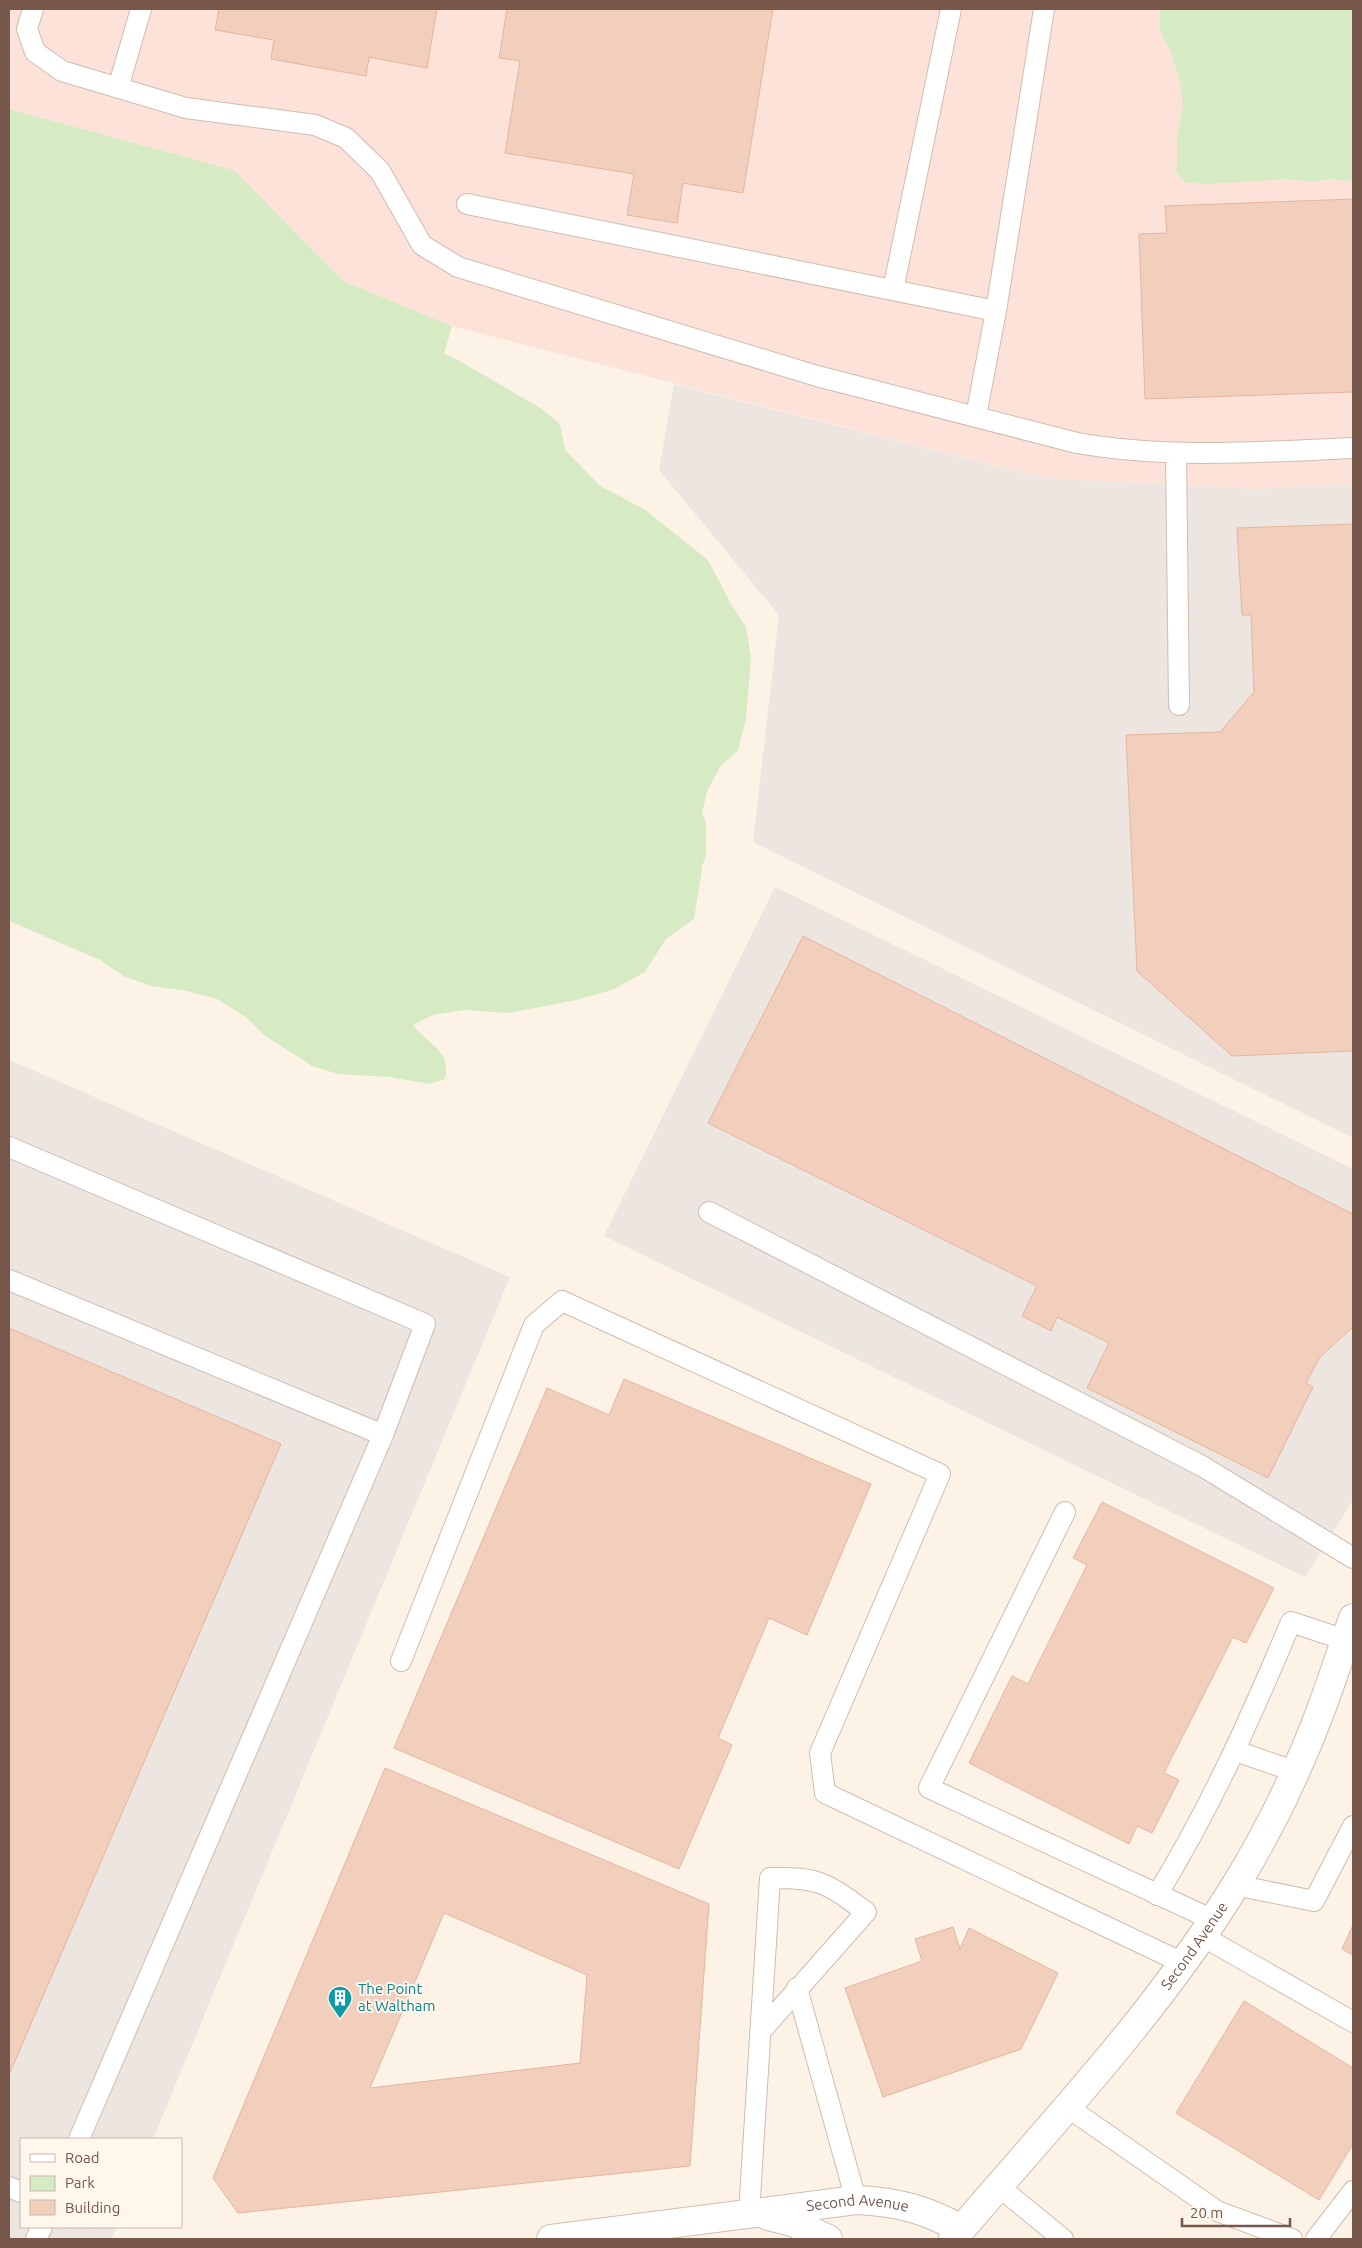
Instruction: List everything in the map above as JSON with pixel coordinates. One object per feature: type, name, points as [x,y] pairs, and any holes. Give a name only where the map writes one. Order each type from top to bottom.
[{"type":"street","name":"Second Avenue","points":[[551,2239],[856,2200],[898,2203],[917,2208],[957,2234],[1140,2018],[1183,1963],[1235,1885],[1296,1772],[1323,1706],[1349,1629]]},
{"type":"street","name":"Second Avenue","points":[[749,2214],[773,2216],[792,2222],[828,2239]]},
{"type":"lane","points":[[33,9],[28,29],[35,52],[62,72],[186,108],[315,124],[346,138],[380,171],[422,245],[458,267],[817,376],[1077,443],[1109,449],[1176,453],[1353,448]]},
{"type":"lane","points":[[118,88],[141,9]]},
{"type":"lane","points":[[893,290],[951,9]]},
{"type":"lane","points":[[976,416],[996,311],[1044,9]]},
{"type":"lane","points":[[467,204],[996,311]]},
{"type":"lane","points":[[1176,453],[1179,705]]},
{"type":"lane","points":[[9,1147],[425,1324],[383,1435],[79,2138]]},
{"type":"lane","points":[[710,1212],[1202,1466],[1353,1558]]},
{"type":"lane","points":[[9,1280],[383,1435]]},
{"type":"lane","points":[[401,1661],[534,1324],[562,1301],[940,1474],[820,1753],[825,1793],[1183,1963]]},
{"type":"lane","points":[[1065,1512],[930,1788],[1157,1895],[1353,2022]]},
{"type":"lane","points":[[1157,1895],[1189,1842],[1236,1751],[1291,1622],[1349,1629]]},
{"type":"lane","points":[[1236,1751],[1296,1772]]},
{"type":"lane","points":[[1235,1885],[1314,1901],[1353,1826]]},
{"type":"lane","points":[[749,2214],[760,2032],[770,1878],[802,1878],[818,1881],[846,1896],[866,1912],[760,2032]]},
{"type":"lane","points":[[797,1988],[856,2200]]},
{"type":"lane","points":[[1066,2106],[1218,2211],[1292,2239]]},
{"type":"lane","points":[[998,2186],[1063,2239]]},
{"type":"lane","points":[[1316,2239],[1353,2191]]},
{"type":"shaded area","points":[[9,9],[1353,9],[1353,484],[1255,489],[1043,478],[452,326],[343,281],[234,170],[9,109]]},
{"type":"shaded area","points":[[674,384],[1043,478],[1255,489],[1353,484],[1353,1138],[753,842],[779,615],[659,470]]},
{"type":"shaded area","points":[[775,887],[1353,1169],[1353,1500],[1305,1577],[604,1236]]},
{"type":"shaded area","points":[[9,1060],[510,1277],[153,2138],[20,2138],[20,2228],[116,2228],[111,2239],[9,2239]]},
{"type":"green space","points":[[1160,9],[1353,9],[1353,181],[1328,179],[1313,182],[1287,179],[1208,184],[1185,182],[1174,170],[1177,168],[1177,138],[1183,105],[1180,82],[1172,55],[1160,30]]},
{"type":"green space","points":[[9,109],[234,170],[343,281],[452,326],[444,354],[458,360],[542,409],[560,424],[565,450],[600,486],[644,509],[708,560],[731,604],[746,627],[751,658],[746,719],[738,750],[720,767],[707,791],[702,814],[706,823],[706,856],[701,869],[694,919],[666,939],[645,972],[612,990],[576,1000],[509,1013],[463,1010],[433,1015],[413,1025],[442,1054],[445,1061],[445,1079],[430,1084],[389,1077],[338,1074],[312,1066],[264,1035],[246,1017],[217,999],[187,991],[151,986],[123,976],[100,960],[9,921]]},
{"type":"building","points":[[219,9],[437,9],[427,68],[369,57],[366,76],[271,59],[274,40],[215,30]]},
{"type":"building","points":[[507,9],[773,9],[743,193],[683,183],[677,223],[627,215],[634,174],[505,153],[520,61],[499,58]]},
{"type":"building","points":[[1353,199],[1353,392],[1145,399],[1139,234],[1167,233],[1165,206]]},
{"type":"building","points":[[1353,524],[1353,1051],[1232,1056],[1137,971],[1126,735],[1220,732],[1254,692],[1251,615],[1242,615],[1237,528]]},
{"type":"building","points":[[803,936],[1353,1214],[1353,1327],[1320,1357],[1306,1383],[1313,1387],[1268,1478],[1087,1388],[1109,1343],[1057,1317],[1051,1331],[1022,1316],[1037,1286],[708,1123]]},
{"type":"building","points":[[9,1328],[281,1444],[9,2075]]},
{"type":"building","points":[[624,1379],[871,1484],[807,1635],[769,1618],[718,1738],[732,1745],[679,1869],[394,1748],[547,1388],[609,1415]]},
{"type":"building","points":[[1102,1502],[1274,1588],[1246,1643],[1233,1637],[1164,1773],[1179,1780],[1152,1833],[1137,1826],[1129,1844],[969,1763],[1012,1676],[1028,1684],[1087,1565],[1073,1558]]},
{"type":"building","name":"The Point at Waltham","points":[[385,1768],[709,1904],[690,2166],[238,2213],[213,2178]],"holes":[[[444,1913],[587,1975],[580,2063],[370,2088]]]},
{"type":"building","points":[[1353,1925],[1353,1955],[1342,1949]]},
{"type":"building","points":[[953,1927],[960,1949],[969,1928],[1058,1973],[1021,2049],[883,2097],[845,1988],[922,1961],[915,1939]]},
{"type":"building","points":[[1244,2001],[1353,2068],[1353,2144],[1319,2200],[1176,2113]]},
{"type":"place","name":"The Point at Waltham","points":[[340,2019]]}]
